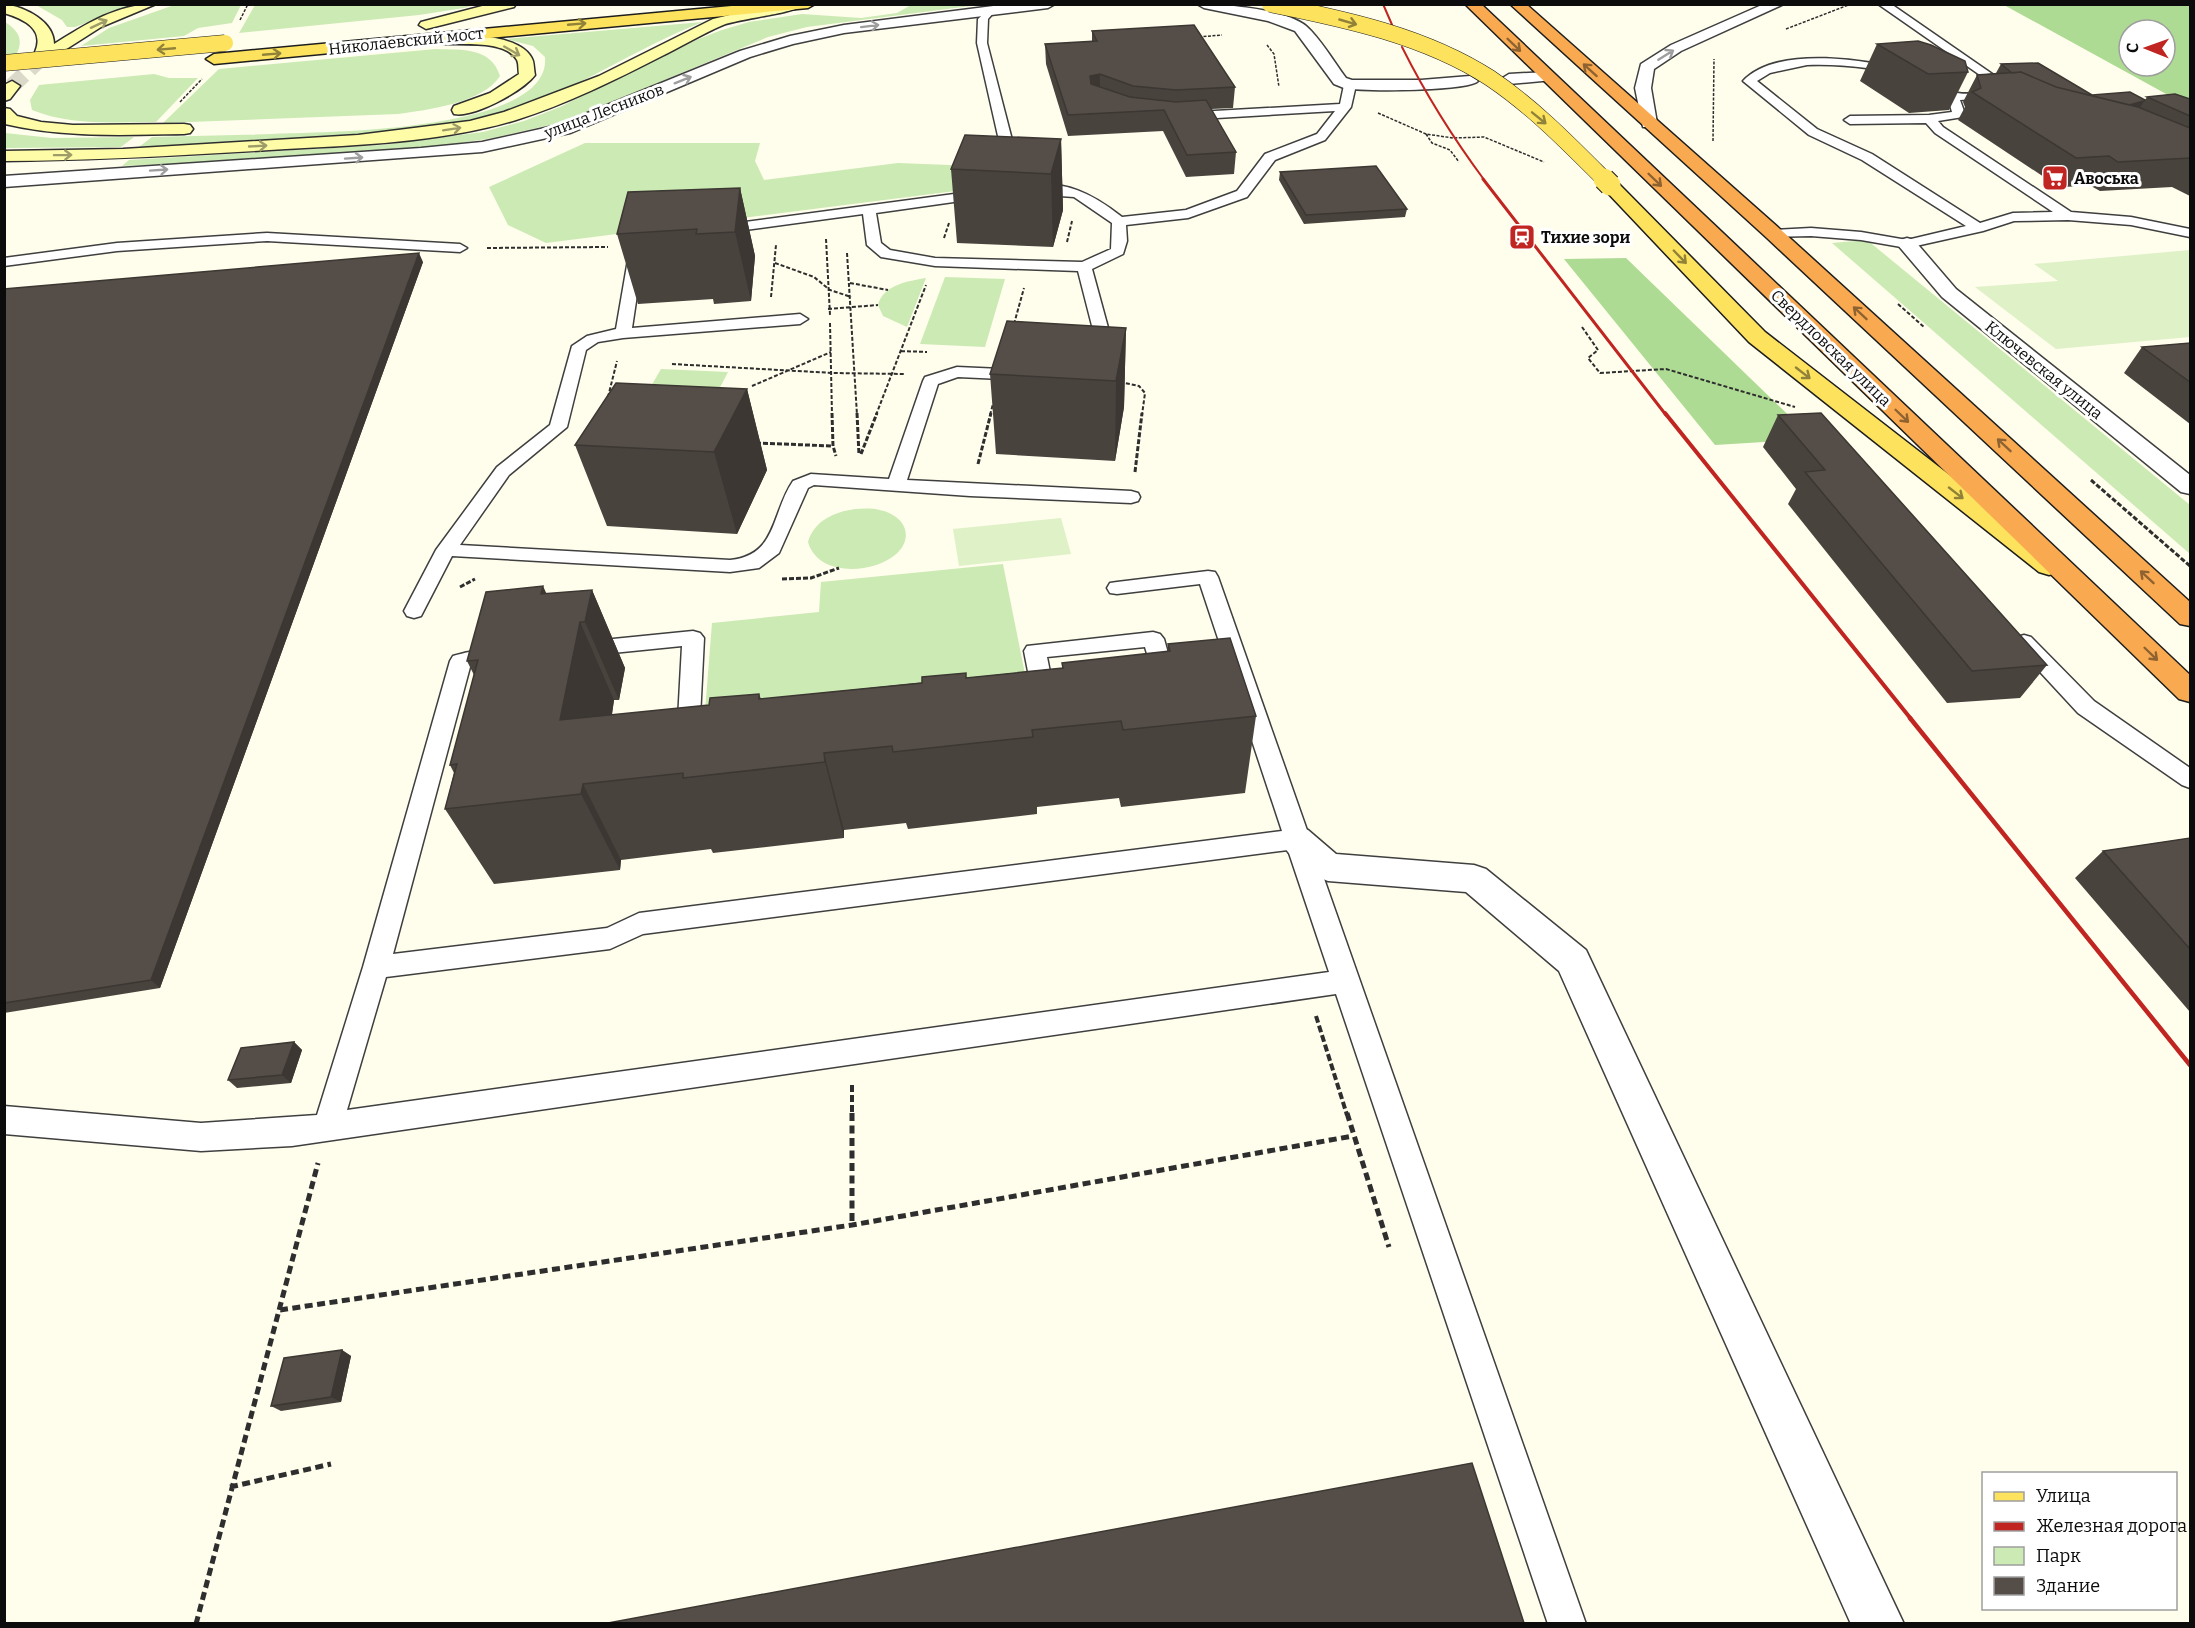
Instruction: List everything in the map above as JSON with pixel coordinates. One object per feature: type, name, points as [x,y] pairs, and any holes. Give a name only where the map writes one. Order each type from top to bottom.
[{"type":"highway","name":"Свердловская улица","points":[[1472,4],[2190,692]]},
{"type":"highway","points":[[1520,4],[2190,616]]},
{"type":"main road","points":[[4,8],[26,15],[42,28],[46,36],[48,52],[96,24],[149,4]]},
{"type":"main road","points":[[417,33],[509,4]]},
{"type":"main road","name":"Николаевский мост","points":[[6,87],[417,33],[661,4]]},
{"type":"main road","points":[[4,156],[123,154],[358,140],[470,126],[510,116],[605,79],[718,22],[761,11],[808,4]]},
{"type":"main road","name":"Николаевский мост","points":[[4,63],[225,43],[417,33],[808,4]]},
{"type":"main road","points":[[1270,4],[1321,14],[1373,29],[1427,47],[1472,68],[1555,131],[1757,336],[2112,615]]},
{"type":"main road","points":[[329,125],[387,123],[454,112],[490,100],[527,75],[525,60],[516,52],[493,42],[417,33]]},
{"type":"main road","points":[[4,113],[11,120],[41,127],[73,130],[202,128]]},
{"type":"street","name":"улица Лесников","points":[[101,174],[421,153],[526,139],[564,129],[745,54],[790,39],[992,8],[1048,4]]},
{"type":"street","points":[[1204,4],[1272,17],[1300,28],[1340,81],[1350,85],[1421,85],[1470,81]]},
{"type":"street","points":[[1649,123],[1643,88],[1647,67],[1676,48],[1777,4]]},
{"type":"street","points":[[1509,79],[1547,77]]},
{"type":"street","points":[[4,167],[101,174]]},
{"type":"street","points":[[4,182],[101,174]]},
{"type":"street","name":"Ключевская улица","points":[[1907,244],[1949,293],[2190,487]]},
{"type":"street","points":[[1296,839],[1328,867],[1474,879],[1573,961],[1878,1623]]},
{"type":"lane","points":[[1883,4],[1994,80],[2011,96],[1953,96],[1916,77],[1861,63],[1821,62],[1786,66],[1761,72],[1749,81],[1812,132],[1867,157],[1977,228]]},
{"type":"lane","points":[[992,8],[983,19],[982,43],[1016,185],[1065,189],[1080,193],[1119,222],[1188,214],[1242,194],[1270,157],[1321,137],[1345,107],[1350,85]]},
{"type":"lane","points":[[1850,120],[1929,119],[1959,114],[1953,96]]},
{"type":"lane","points":[[1174,117],[1345,107]]},
{"type":"lane","points":[[1929,119],[1939,130],[2067,216]]},
{"type":"lane","points":[[699,232],[994,193]]},
{"type":"lane","points":[[869,209],[874,245],[879,250],[886,254],[935,262],[1084,267],[1118,251],[1119,222]]},
{"type":"lane","points":[[1774,234],[1811,232],[1861,236],[1907,244],[2013,217],[2067,216],[2131,222],[2190,233]]},
{"type":"lane","points":[[4,262],[117,247],[267,237],[460,248]]},
{"type":"lane","points":[[623,333],[634,253],[643,240],[653,238]]},
{"type":"lane","points":[[1084,267],[1109,360],[1100,378]]},
{"type":"lane","points":[[414,611],[446,550],[503,471],[558,427],[578,349],[584,343],[593,338],[623,333],[800,320]]},
{"type":"lane","points":[[896,485],[931,381],[957,372],[1035,376]]},
{"type":"lane","points":[[446,550],[730,566],[752,564],[772,549],[800,484],[811,479],[1131,497]]},
{"type":"lane","points":[[1116,588],[1208,577],[1232,677],[1296,839],[1567,1623]]},
{"type":"lane","points":[[2013,631],[2086,707],[2190,779]]},
{"type":"lane","points":[[566,651],[693,638],[688,745],[711,742]]},
{"type":"lane","points":[[1020,700],[1055,696],[1035,651],[1153,639],[1166,684]]},
{"type":"lane","points":[[328,1126],[376,967],[461,661],[519,655]]},
{"type":"lane","points":[[376,967],[610,938],[639,924],[1296,839]]},
{"type":"lane","points":[[4,1120],[201,1137],[292,1132],[1345,981]]},
{"type":"path","points":[[242,18],[248,4]]},
{"type":"path","points":[[1196,37],[1230,35]]},
{"type":"path","points":[[1263,39],[1274,54],[1279,87]]},
{"type":"path","points":[[174,108],[206,76]]},
{"type":"path","points":[[1426,134],[1432,144],[1450,150],[1459,162]]},
{"type":"path","points":[[847,252],[860,458],[960,197]]},
{"type":"path","points":[[826,232],[833,374],[833,446],[842,482]]},
{"type":"path","points":[[768,322],[776,245]]},
{"type":"path","points":[[460,248],[614,247],[634,253]]},
{"type":"path","points":[[775,263],[814,276],[830,290],[850,297]]},
{"type":"path","points":[[850,283],[888,290]]},
{"type":"path","points":[[800,320],[804,311],[878,305]]},
{"type":"path","points":[[1582,327],[1598,350],[1588,358],[1600,373],[1666,369],[1798,408]]},
{"type":"path","points":[[607,400],[623,333]]},
{"type":"path","points":[[752,386],[831,352]]},
{"type":"path","points":[[672,364],[833,374],[892,375]]},
{"type":"path","points":[[1100,378],[1139,386],[1145,393],[1131,497]]},
{"type":"path","points":[[754,443],[833,446]]},
{"type":"path","points":[[1308,987],[1389,1247]]},
{"type":"path","points":[[852,1053],[852,1226]]},
{"type":"path","points":[[196,1623],[230,1487],[280,1310],[328,1126]]},
{"type":"path","points":[[280,1310],[852,1226],[1353,1136]]},
{"type":"path","points":[[230,1487],[331,1464]]},
{"type":"green space","points":[[177,4],[241,5],[232,23],[198,28],[184,36],[81,46],[109,28]]},
{"type":"green space","points":[[36,5],[135,5],[75,27],[67,27],[62,20]]},
{"type":"green space","points":[[255,5],[474,5],[419,15],[239,33]]},
{"type":"green space","points":[[911,5],[978,5],[807,27],[768,37],[563,122],[493,138],[433,147],[240,161],[122,166],[129,160],[382,145],[483,132],[524,121],[560,107],[696,40],[722,30],[749,22],[802,14],[861,18],[897,13]]},
{"type":"green space","points":[[2004,5],[2190,5],[2190,106],[2137,78],[2177,78],[2177,18],[2117,18],[2117,67]]},
{"type":"green space","points":[[5,22],[17,33],[20,45],[15,57],[5,70]]},
{"type":"green space","points":[[703,22],[653,44],[556,93],[505,112],[476,119],[357,134],[139,147],[152,137],[382,129],[475,114],[512,101],[537,82],[545,57],[533,46],[506,39]]},
{"type":"green space","points":[[436,49],[465,50],[483,55],[496,67],[500,76],[481,93],[468,99],[454,104],[398,114],[163,123],[219,69]]},
{"type":"green space","points":[[154,74],[169,78],[198,78],[156,122],[77,121],[32,110],[30,100],[39,85]]},
{"type":"green space","points":[[5,133],[52,138],[134,137],[121,147],[5,148]]},
{"type":"green space","points":[[585,143],[760,143],[755,161],[764,180],[898,163],[975,166],[987,187],[546,243],[508,225],[489,187]]},
{"type":"green space","points":[[1867,240],[2190,505],[2190,554],[1832,243]]},
{"type":"green space","points":[[2190,250],[2190,337],[2056,349],[1975,287],[2058,281],[2034,264]]},
{"type":"green space","points":[[1626,258],[1813,439],[1715,445],[1564,259]]},
{"type":"green space","points":[[945,277],[1005,279],[985,347],[920,344]]},
{"type":"green space","points":[[926,278],[907,327],[883,316],[878,305],[885,293],[897,285]]},
{"type":"green space","points":[[661,369],[728,372],[699,428],[628,426]]},
{"type":"green space","points":[[855,509],[887,512],[901,522],[906,539],[895,555],[873,566],[847,569],[834,567],[814,553],[808,542],[820,523],[832,515]]},
{"type":"green space","points":[[1061,518],[1071,554],[959,566],[953,529]]},
{"type":"green space","points":[[1003,564],[1026,679],[704,724],[712,623],[819,612],[821,582]]},
{"type":"building","points":[[1194,25],[1235,87],[1176,90],[1133,86],[1100,74],[1090,76],[1091,84],[1130,97],[1176,102],[1206,100],[1236,152],[1187,155],[1164,110],[1068,115],[1045,44],[1097,41],[1092,31]]},
{"type":"building","points":[[1918,41],[1965,61],[1968,72],[1928,74],[1877,44]]},
{"type":"building","points":[[2038,63],[2092,95],[2130,92],[2145,100],[2129,105],[2056,87],[2021,72],[2012,73],[2001,64]]},
{"type":"building","points":[[2021,72],[2056,87],[2138,107],[2190,128],[2190,158],[2118,162],[2109,156],[2076,158],[1972,92],[1981,88],[1977,75]]},
{"type":"building","points":[[2175,94],[2190,99],[2190,116],[2147,97]]},
{"type":"building","points":[[965,135],[1061,139],[1051,174],[951,169]]},
{"type":"building","points":[[1376,166],[1407,209],[1306,215],[1280,172]]},
{"type":"building","points":[[740,188],[735,232],[696,234],[697,229],[617,234],[628,192]]},
{"type":"building","points":[[419,253],[151,980],[4,1003],[4,289]]},
{"type":"building","points":[[1007,321],[1126,328],[1116,381],[990,374]]},
{"type":"building","points":[[2190,343],[2190,382],[2142,347]]},
{"type":"building","points":[[616,383],[747,389],[714,452],[575,445]]},
{"type":"building","points":[[1821,413],[2047,665],[1972,671],[1805,472],[1825,470],[1778,415]]},
{"type":"building","points":[[543,586],[541,594],[592,590],[585,622],[580,622],[560,720],[709,705],[710,698],[759,694],[759,699],[922,683],[922,677],[966,673],[966,678],[1063,668],[1062,663],[1170,651],[1168,644],[1230,638],[1256,716],[1123,730],[1121,721],[1032,730],[1033,737],[893,752],[892,746],[824,753],[825,762],[683,778],[683,773],[583,784],[581,794],[445,809],[457,764],[450,765],[478,660],[467,661],[486,592]]},
{"type":"building","points":[[2190,838],[2190,949],[2103,851]]},
{"type":"building","points":[[294,1042],[282,1075],[228,1080],[241,1048]]},
{"type":"building","points":[[342,1350],[331,1397],[271,1406],[284,1358]]},
{"type":"building","points":[[1472,1463],[1524,1623],[608,1623]]},
{"type":"tunnel","points":[[12,86],[36,63],[52,52]]},
{"type":"railway","points":[[1383,4],[1393,27]]},
{"type":"railway","points":[[1402,47],[1440,116],[1485,181]]},
{"type":"railway","points":[[1483,179],[1666,415]]},
{"type":"railway","points":[[1665,413],[1911,719]]},
{"type":"railway","points":[[1910,718],[2190,1065]]},
{"type":"place","name":"Авоська","points":[[2055,178]]},
{"type":"place","name":"Тихие зори","points":[[1522,237]]}]
